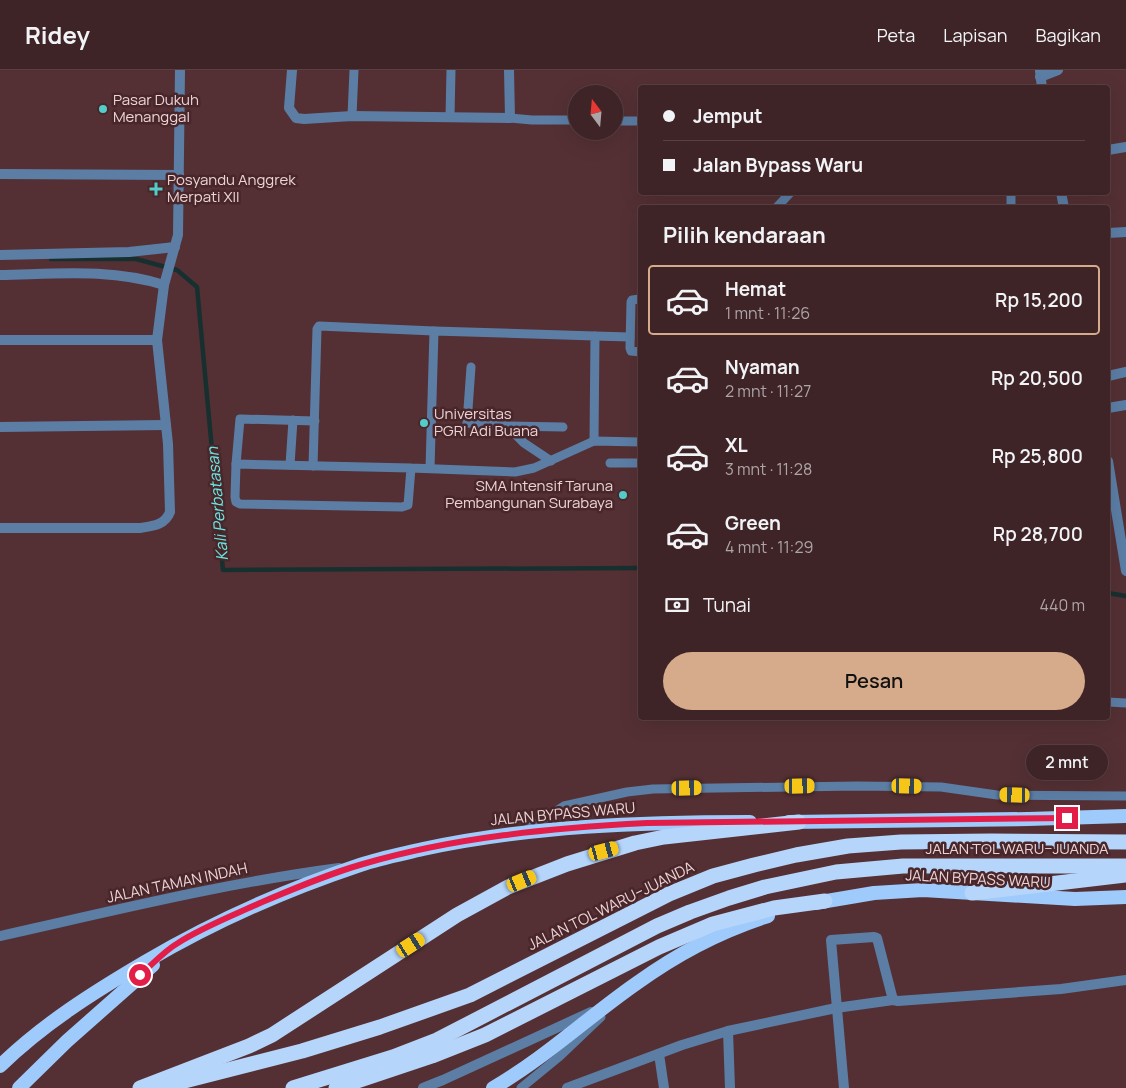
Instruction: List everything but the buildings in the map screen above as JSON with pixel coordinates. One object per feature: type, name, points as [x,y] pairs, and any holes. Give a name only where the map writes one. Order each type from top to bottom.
[{"type":"highway","name":"JALAN BYPASS WARU","points":[[0,1066],[58,1018],[132,970],[177,943],[233,915],[284,893],[361,865],[457,842],[521,833],[647,823],[1028,819],[1126,816]]},
{"type":"highway","points":[[140,1088],[272,1035],[457,915],[508,887],[567,864],[664,836],[799,822]]},
{"type":"highway","name":"JALAN TOL WARU–JUANDA","points":[[157,1088],[302,1051],[380,1027],[470,995],[669,894],[713,876],[754,865],[848,846],[901,842],[1126,842]]},
{"type":"highway","name":"JALAN TOL WARU–JUANDA","points":[[293,1088],[394,1057],[437,1040],[657,926],[690,912],[765,887],[836,872],[903,866],[1126,866]]},
{"type":"highway","points":[[972,893],[1126,875]]},
{"type":"highway","name":"JALAN BYPASS WARU","points":[[493,1088],[553,1048],[636,983],[694,947],[726,932],[791,909],[874,892],[923,890],[1075,900],[1126,897]]},
{"type":"highway","points":[[336,1088],[432,1056],[485,1035],[668,943],[713,924],[774,908],[825,901]]},
{"type":"highway","points":[[19,1088],[177,943]]},
{"type":"street","points":[[0,528],[140,528],[158,525],[170,512],[168,444],[157,340],[165,281],[175,248],[179,220],[180,70]]},
{"type":"street","points":[[292,70],[289,108],[296,118],[304,119],[352,116],[510,118],[509,70]]},
{"type":"street","points":[[1040,73],[1058,70]]},
{"type":"street","points":[[1110,150],[1126,147]]},
{"type":"street","points":[[0,174],[179,175]]},
{"type":"street","points":[[1110,233],[1126,232]]},
{"type":"street","points":[[0,255],[129,252],[175,248]]},
{"type":"street","points":[[0,275],[105,274],[165,281]]},
{"type":"street","points":[[0,340],[157,340]]},
{"type":"street","points":[[1110,376],[1126,372]]},
{"type":"street","points":[[1110,408],[1126,405]]},
{"type":"street","points":[[0,427],[166,425]]},
{"type":"street","points":[[1110,473],[1126,571]]},
{"type":"street","name":"JALAN TAMAN INDAH","points":[[0,936],[227,887],[315,871],[361,865]]},
{"type":"street","points":[[844,1088],[831,940],[877,938],[893,1000]]},
{"type":"street","points":[[567,1088],[659,1054],[728,1032],[836,1008],[893,1000],[903,1002],[1061,989],[1126,980]]},
{"type":"street","points":[[423,1088],[608,1005]]},
{"type":"street","points":[[728,1032],[730,1088]]},
{"type":"street","points":[[659,1054],[664,1088]]},
{"type":"lane","points":[[352,116],[354,70]]},
{"type":"lane","points":[[450,117],[451,70]]},
{"type":"lane","points":[[510,118],[568,120]]},
{"type":"lane","points":[[623,121],[638,121]]},
{"type":"lane","points":[[779,205],[788,195]]},
{"type":"lane","points":[[638,299],[631,302],[630,337],[631,351],[638,352]]},
{"type":"lane","points":[[313,466],[317,329],[319,326],[630,337]]},
{"type":"lane","points":[[430,468],[434,331]]},
{"type":"lane","points":[[594,441],[595,336]]},
{"type":"lane","points":[[471,367],[467,423],[563,427]]},
{"type":"lane","points":[[315,421],[240,419],[236,464],[236,502],[240,504],[402,507],[408,505],[410,499],[411,468]]},
{"type":"lane","points":[[290,465],[294,420]]},
{"type":"lane","points":[[507,426],[524,443],[551,461]]},
{"type":"lane","points":[[236,464],[430,468],[515,472],[534,468],[594,441],[638,442]]},
{"type":"lane","points":[[610,463],[638,464]]},
{"type":"lane","points":[[1110,702],[1126,703]]},
{"type":"lane","points":[[521,833],[564,806],[627,792],[653,789],[875,786],[941,787],[997,794],[1126,796]]},
{"type":"lane","points":[[521,1088],[560,1056],[636,983]]},
{"type":"waterway","name":"Kali Perbatasan","points":[[51,259],[136,259],[177,270],[197,287],[223,570],[638,568]]},
{"type":"waterway","name":"Kali Perbatasan","points":[[1110,593],[1126,596]]},
{"type":"place","name":"Pasar Dukuh Menanggal","points":[[103,109]]},
{"type":"place","name":"Posyandu Anggrek Merpati XII","points":[[156,189]]},
{"type":"place","name":"Universitas PGRI Adi Buana","points":[[424,423]]},
{"type":"place","name":"SMA Intensif Taruna Pembangunan Surabaya","points":[[623,495]]},
{"type":"route","points":[[140,975],[177,943],[233,915],[284,893],[361,865],[457,842],[510,834],[647,823],[1067,818]]}]
